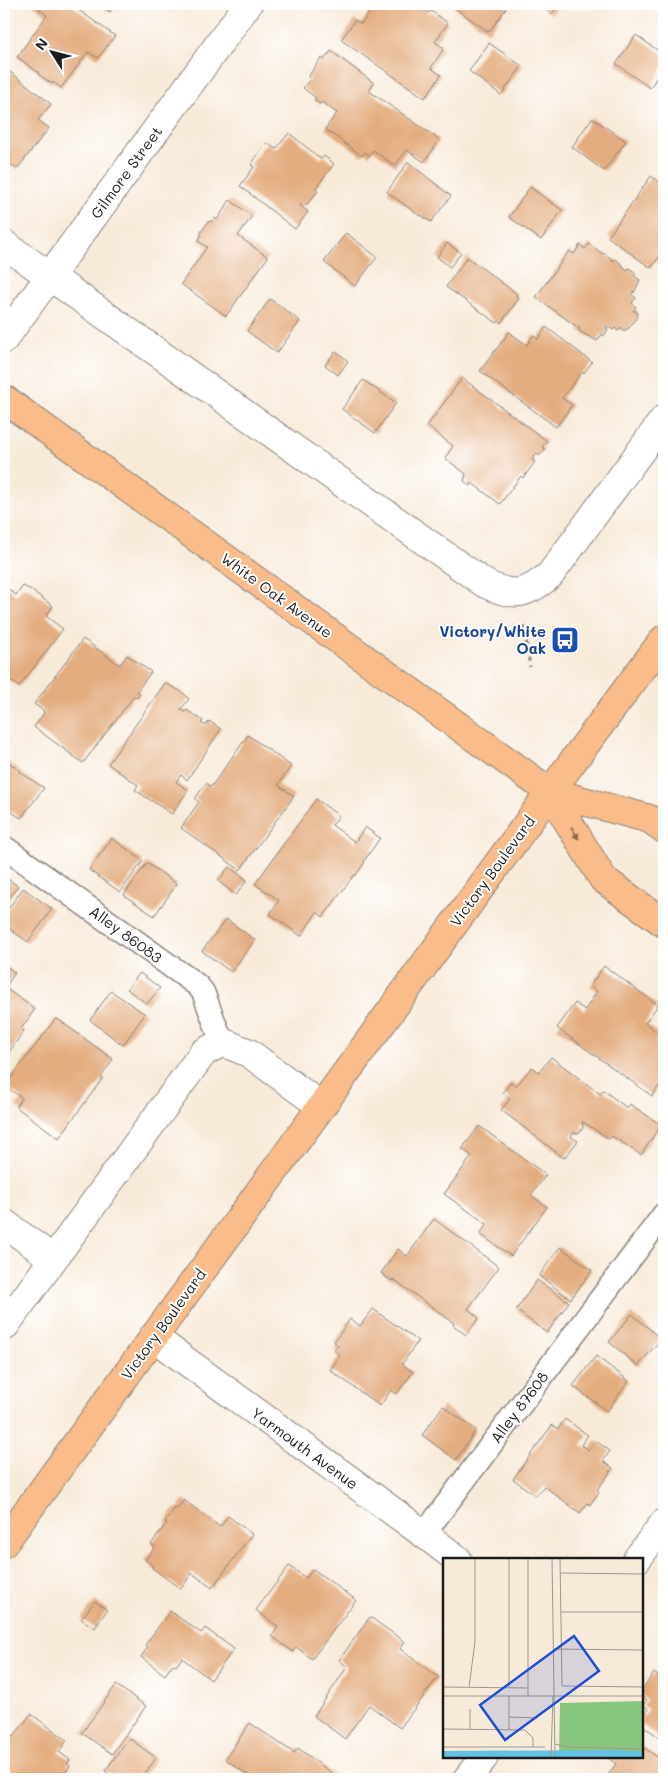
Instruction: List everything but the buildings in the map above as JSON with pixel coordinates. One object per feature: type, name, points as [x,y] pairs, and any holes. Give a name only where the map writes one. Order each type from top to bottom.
[{"type":"main road","name":"White Oak Avenue","points":[[4,399],[550,792],[650,819],[664,829]]},
{"type":"main road","name":"Victory Boulevard","points":[[4,1543],[550,792],[664,639]]},
{"type":"main road","name":"White Oak Avenue","points":[[550,792],[603,879],[664,923]]},
{"type":"street","name":"Gilmore Street","points":[[4,339],[248,4]]},
{"type":"street","points":[[4,244],[484,583],[501,592],[520,593],[536,587],[550,575],[664,419]]},
{"type":"street","points":[[4,1327],[203,1053],[222,1042],[249,1053],[322,1106]]},
{"type":"street","points":[[4,1223],[53,1259]]},
{"type":"street","name":"Yarmouth Avenue","points":[[154,1337],[456,1558]]},
{"type":"street","points":[[638,1558],[664,1523]]},
{"type":"street","points":[[467,1779],[483,1758]]},
{"type":"lane","name":"Alley 86083","points":[[4,847],[197,985],[203,992],[222,1042]]},
{"type":"lane","name":"Alley 87608","points":[[424,1534],[664,1214]]},
{"type":"place","name":"Victory/White Oak","points":[[565,640]]}]
